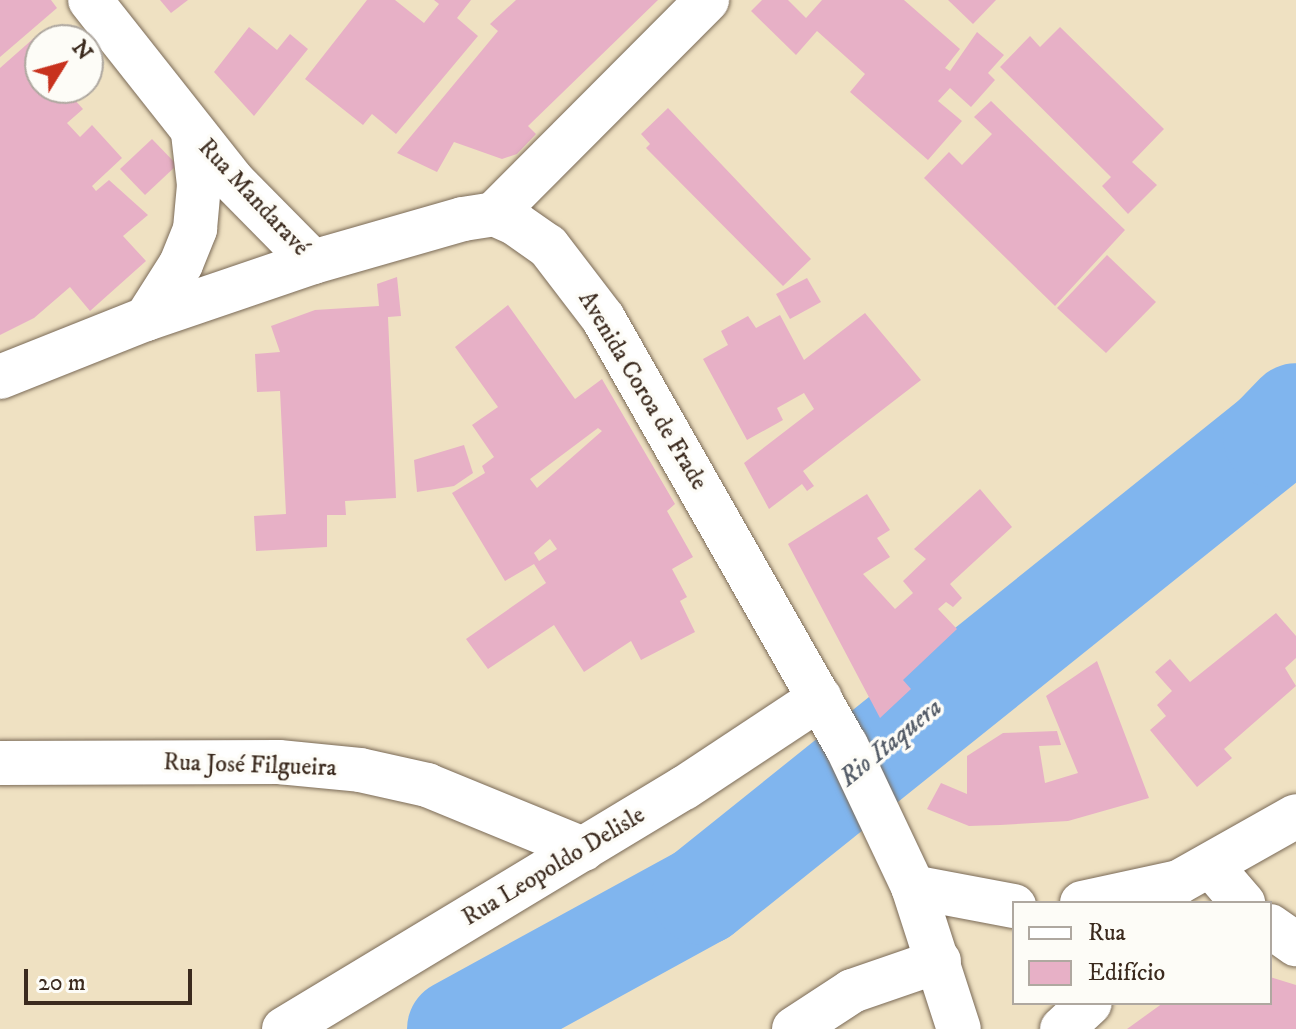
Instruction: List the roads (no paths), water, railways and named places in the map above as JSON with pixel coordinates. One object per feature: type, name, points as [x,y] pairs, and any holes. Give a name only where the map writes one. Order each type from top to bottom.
[{"type":"street","name":"Rua Mandaravé","points":[[90,0],[193,133],[313,262]]},
{"type":"street","points":[[0,377],[146,319],[313,262],[494,214],[707,0]]},
{"type":"street","name":"Rua Mandaravé","points":[[146,319],[181,264],[195,229],[199,185],[193,133]]},
{"type":"street","name":"Avenida Coroa de Frade","points":[[494,214],[548,246],[603,318],[820,698],[846,745],[904,869],[939,961],[959,1029]]},
{"type":"street","name":"Rua Leopoldo Delisle","points":[[284,1029],[583,849],[820,698]]},
{"type":"street","name":"Rua José Filgueira","points":[[0,763],[279,762],[360,770],[427,785],[583,849]]},
{"type":"street","points":[[1093,901],[1187,884],[1296,816]]},
{"type":"street","points":[[904,869],[1012,905]]},
{"type":"street","points":[[1187,884],[1237,901]]},
{"type":"street","points":[[1272,927],[1296,944]]},
{"type":"street","points":[[794,1029],[852,991],[939,961]]},
{"type":"street","points":[[1062,1029],[1088,1005]]},
{"type":"waterway","name":"Rio Itaquera","points":[[457,1029],[702,895],[1273,437],[1296,413]]}]
